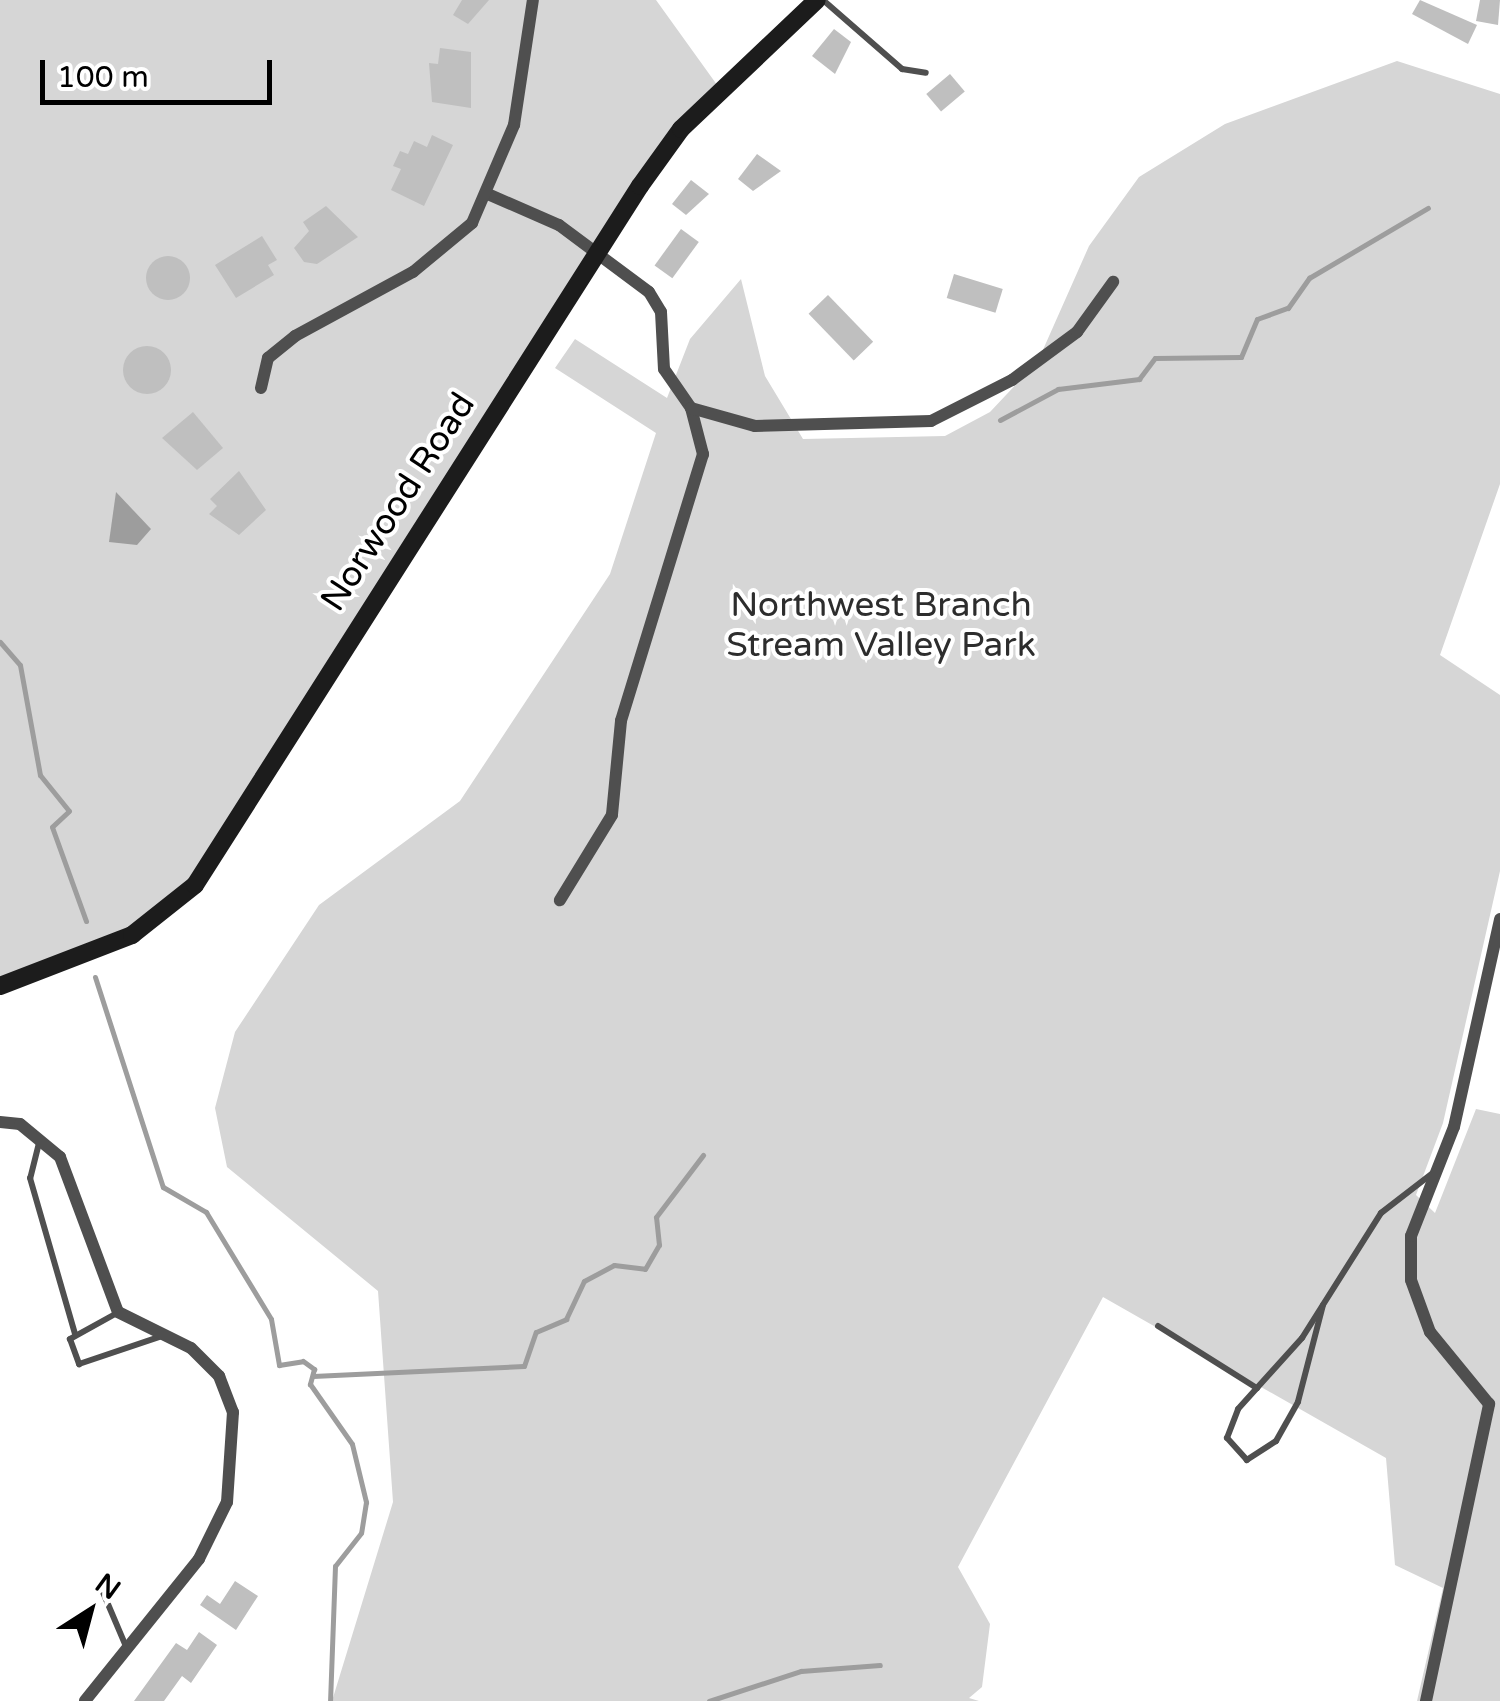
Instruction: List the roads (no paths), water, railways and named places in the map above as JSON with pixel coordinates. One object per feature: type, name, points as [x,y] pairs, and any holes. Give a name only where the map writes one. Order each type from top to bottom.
[{"type":"street","points":[[262,388],[268,358],[414,272],[454,242],[490,195],[514,124],[533,0]]},
{"type":"street","name":"Norwood Road","points":[[0,986],[132,935],[195,884],[598,252],[681,130],[820,0]]},
{"type":"street","points":[[490,195],[598,252],[661,312],[664,369],[691,408],[703,454],[622,721],[619,791],[560,900]]},
{"type":"street","points":[[691,408],[744,426],[931,421],[1012,380],[1076,332],[1113,282]]},
{"type":"street","points":[[1426,1701],[1489,1404],[1430,1332],[1411,1280],[1411,1236],[1454,1127],[1500,919]]},
{"type":"street","points":[[0,1122],[41,1137],[60,1157],[118,1312],[164,1336],[219,1376],[237,1453],[199,1558],[85,1701]]},
{"type":"lane","points":[[820,0],[902,69],[926,73]]},
{"type":"lane","points":[[41,1137],[30,1178],[75,1334],[70,1350],[84,1366],[164,1336]]},
{"type":"lane","points":[[1323,1305],[1298,1402],[1261,1458],[1247,1460],[1227,1438],[1228,1426],[1323,1305],[1381,1214],[1434,1172]]},
{"type":"lane","points":[[75,1334],[118,1312]]},
{"type":"lane","points":[[1158,1326],[1257,1388]]},
{"type":"lane","points":[[102,1590],[128,1651]]},
{"type":"waterway","points":[[1000,420],[1058,389],[1139,379],[1155,358],[1241,357],[1257,319],[1288,308],[1309,278],[1428,208]]},
{"type":"waterway","points":[[0,642],[20,665],[40,775],[69,811],[52,827],[86,921]]},
{"type":"waterway","points":[[95,977],[163,1187],[206,1212],[271,1319],[279,1365],[303,1361],[314,1369],[310,1384],[352,1444],[366,1502],[361,1533],[335,1566],[330,1701]]},
{"type":"waterway","points":[[313,1376],[524,1366],[536,1332],[566,1319],[584,1281],[614,1265],[645,1269],[659,1245],[656,1217],[703,1155]]},
{"type":"waterway","points":[[709,1701],[801,1671],[880,1665]]},
{"type":"park label","name":"Northwest Branch Stream Valley Park","points":[[881,625]]}]
